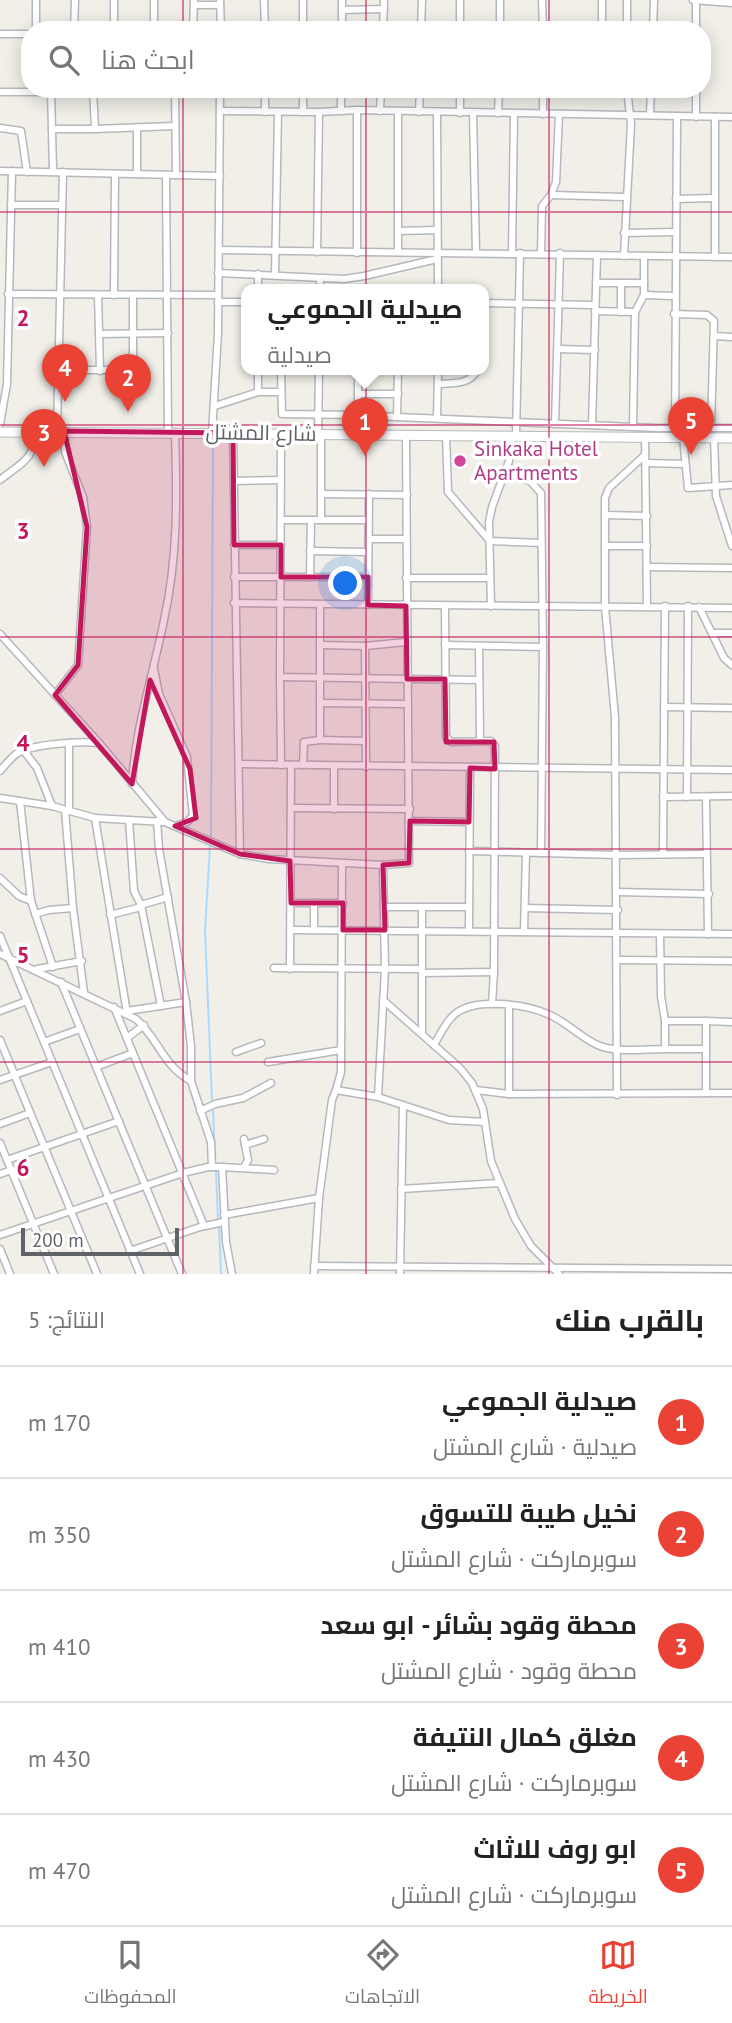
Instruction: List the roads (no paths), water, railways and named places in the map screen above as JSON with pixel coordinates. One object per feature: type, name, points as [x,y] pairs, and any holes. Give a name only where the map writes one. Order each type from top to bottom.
[{"type":"street","points":[[36,0],[36,21]]},
{"type":"street","points":[[74,21],[75,0]]},
{"type":"street","points":[[114,0],[114,21]]},
{"type":"street","points":[[154,0],[154,21]]},
{"type":"street","points":[[264,0],[265,21]]},
{"type":"street","points":[[303,0],[303,21]]},
{"type":"street","points":[[342,0],[342,21]]},
{"type":"street","points":[[362,0],[362,10]]},
{"type":"street","points":[[383,21],[384,0]]},
{"type":"street","points":[[421,21],[422,0]]},
{"type":"street","points":[[460,0],[460,21]]},
{"type":"street","points":[[500,0],[500,21]]},
{"type":"street","points":[[542,0],[542,21]]},
{"type":"street","points":[[602,0],[603,21]]},
{"type":"street","points":[[627,0],[627,21]]},
{"type":"street","points":[[653,21],[654,0]]},
{"type":"street","points":[[696,21],[695,0],[731,2]]},
{"type":"street","points":[[194,21],[194,3],[220,3],[221,21]]},
{"type":"street","points":[[342,10],[384,9]]},
{"type":"street","points":[[0,34],[21,34]]},
{"type":"street","points":[[0,92],[21,92]]},
{"type":"street","points":[[51,98],[52,172]]},
{"type":"street","points":[[93,98],[95,129]]},
{"type":"street","points":[[175,98],[176,175]]},
{"type":"street","points":[[212,433],[218,299],[220,98]]},
{"type":"street","points":[[265,98],[265,112]]},
{"type":"street","points":[[303,98],[303,112]]},
{"type":"street","points":[[341,98],[341,111]]},
{"type":"street","points":[[380,111],[381,98]]},
{"type":"street","points":[[419,112],[420,98]]},
{"type":"street","points":[[460,98],[460,113]]},
{"type":"street","points":[[498,113],[499,98]]},
{"type":"street","points":[[543,98],[543,114]]},
{"type":"street","points":[[624,256],[630,136],[628,98]]},
{"type":"street","points":[[650,115],[651,98]]},
{"type":"street","points":[[696,98],[696,117]]},
{"type":"street","points":[[220,111],[357,110],[732,117]]},
{"type":"street","points":[[357,110],[357,253]]},
{"type":"street","points":[[398,111],[398,253]]},
{"type":"street","points":[[275,275],[278,112]]},
{"type":"street","points":[[317,252],[319,112]]},
{"type":"street","points":[[437,112],[438,284]]},
{"type":"street","points":[[473,113],[476,253]]},
{"type":"street","points":[[491,606],[492,507],[506,471],[516,421],[518,303],[514,114]]},
{"type":"street","points":[[541,253],[542,206],[551,195],[556,182],[559,114]]},
{"type":"street","points":[[677,117],[674,296],[677,434],[688,488],[732,485]]},
{"type":"street","points":[[715,117],[715,257]]},
{"type":"street","points":[[52,129],[174,126]]},
{"type":"street","points":[[137,127],[137,174]]},
{"type":"street","points":[[0,128],[21,131],[27,172]]},
{"type":"street","points":[[0,171],[220,176]]},
{"type":"street","points":[[0,424],[8,295],[4,272],[12,171]]},
{"type":"street","points":[[55,695],[78,665],[87,527],[83,497],[65,452],[61,431],[63,172]]},
{"type":"street","points":[[114,295],[115,174]]},
{"type":"street","points":[[132,784],[136,741],[164,621],[177,533],[171,432],[166,175]]},
{"type":"street","points":[[551,195],[625,197]]},
{"type":"street","points":[[676,199],[714,198]]},
{"type":"street","points":[[11,205],[62,205]]},
{"type":"street","points":[[398,231],[437,230]]},
{"type":"street","points":[[624,233],[675,232]]},
{"type":"street","points":[[219,250],[437,256],[560,253],[732,257]]},
{"type":"street","points":[[555,424],[560,253]]},
{"type":"street","points":[[592,425],[597,255]]},
{"type":"street","points":[[218,273],[320,279],[354,278],[437,256]]},
{"type":"street","points":[[633,426],[635,312],[644,295],[644,256]]},
{"type":"street","points":[[258,274],[258,284]]},
{"type":"street","points":[[320,279],[320,284]]},
{"type":"street","points":[[596,282],[644,283]]},
{"type":"street","points":[[621,283],[621,312]]},
{"type":"street","points":[[8,295],[167,295],[241,301]]},
{"type":"street","points":[[98,295],[100,371]]},
{"type":"street","points":[[60,370],[133,370],[133,295]]},
{"type":"street","points":[[644,295],[674,296]]},
{"type":"street","points":[[489,303],[559,304],[635,312]]},
{"type":"street","points":[[674,314],[711,316],[715,323],[712,433],[715,485],[718,506],[732,546]]},
{"type":"street","points":[[99,334],[168,333]]},
{"type":"street","points":[[715,336],[732,337]]},
{"type":"street","points":[[558,349],[595,350]]},
{"type":"street","points":[[258,375],[258,392]]},
{"type":"street","points":[[281,375],[282,414],[633,426],[677,434]]},
{"type":"street","points":[[320,375],[318,414],[321,520]]},
{"type":"street","points":[[358,375],[358,415]]},
{"type":"street","points":[[397,417],[398,375]]},
{"type":"street","points":[[437,418],[438,375]]},
{"type":"street","points":[[438,384],[468,380],[474,375]]},
{"type":"street","points":[[215,406],[258,392],[281,392]]},
{"type":"street","points":[[358,394],[398,394]]},
{"type":"street","points":[[712,433],[732,428]]},
{"type":"street","points":[[0,480],[31,455],[35,446],[35,431]]},
{"type":"street","name":"شارع المشتل","points":[[0,432],[645,438],[712,433],[732,438]]},
{"type":"street","points":[[233,433],[240,853]]},
{"type":"street","points":[[281,433],[281,765]]},
{"type":"street","points":[[0,798],[52,806],[95,818],[161,822],[240,853],[290,861],[383,865],[409,863],[406,436]]},
{"type":"street","points":[[446,436],[449,492],[490,541],[541,543]]},
{"type":"street","points":[[645,438],[647,606]]},
{"type":"street","points":[[617,1095],[615,717],[605,607],[605,498],[609,488],[646,459],[685,464]]},
{"type":"street","points":[[506,471],[531,482],[541,493],[541,853]]},
{"type":"street","points":[[234,481],[281,480]]},
{"type":"street","points":[[321,494],[407,495]]},
{"type":"street","points":[[368,605],[369,494]]},
{"type":"street","points":[[605,515],[646,516]]},
{"type":"street","points":[[281,520],[368,520]]},
{"type":"street","points":[[310,520],[310,577]]},
{"type":"street","points":[[368,539],[406,539]]},
{"type":"street","points":[[234,545],[281,545]]},
{"type":"street","points":[[605,546],[647,546]]},
{"type":"street","points":[[310,551],[368,552]]},
{"type":"street","points":[[647,567],[732,568]]},
{"type":"street","points":[[234,576],[368,577]]},
{"type":"street","points":[[406,578],[490,578]]},
{"type":"street","points":[[234,603],[732,608]]},
{"type":"street","points":[[320,605],[320,740]]},
{"type":"street","points":[[445,606],[447,740],[494,742],[492,1004]]},
{"type":"street","points":[[663,854],[665,606]]},
{"type":"street","points":[[687,797],[688,606]]},
{"type":"street","points":[[699,607],[724,658],[732,665]]},
{"type":"street","points":[[712,633],[732,633]]},
{"type":"street","points":[[0,634],[99,743],[161,822],[159,849],[186,1002],[191,1046],[191,1082],[211,1142],[212,1167]]},
{"type":"street","points":[[320,645],[365,646],[406,642]]},
{"type":"street","points":[[445,645],[543,647]]},
{"type":"street","points":[[365,646],[366,767]]},
{"type":"street","points":[[479,646],[480,741]]},
{"type":"street","points":[[153,664],[159,694],[182,744],[190,769],[193,816],[175,827]]},
{"type":"street","points":[[280,677],[479,680]]},
{"type":"street","points":[[320,703],[407,704]]},
{"type":"street","points":[[664,707],[732,708]]},
{"type":"street","points":[[303,765],[304,741],[366,741]]},
{"type":"street","points":[[0,771],[14,756],[24,751],[68,743],[99,743]]},
{"type":"street","points":[[68,743],[67,810],[73,908],[82,961],[84,993]]},
{"type":"street","points":[[24,751],[37,768],[52,806]]},
{"type":"street","points":[[240,764],[495,769],[732,769]]},
{"type":"street","points":[[290,969],[291,765]]},
{"type":"street","points":[[334,766],[334,809]]},
{"type":"street","points":[[469,930],[470,768]]},
{"type":"street","points":[[663,797],[732,796]]},
{"type":"street","points":[[706,797],[708,934]]},
{"type":"street","points":[[20,801],[31,901],[53,967]]},
{"type":"street","points":[[291,808],[410,809]]},
{"type":"street","points":[[95,818],[127,1012]]},
{"type":"street","points":[[130,820],[134,891],[141,906],[161,1006]]},
{"type":"street","points":[[410,821],[469,822]]},
{"type":"street","points":[[469,851],[617,855],[706,854]]},
{"type":"street","points":[[524,931],[526,853]]},
{"type":"street","points":[[342,864],[341,1072],[332,1100],[319,1198],[314,1270],[732,1269]]},
{"type":"street","points":[[378,1097],[385,970],[383,865]]},
{"type":"street","points":[[0,878],[19,896],[31,901]]},
{"type":"street","points":[[617,892],[709,894]]},
{"type":"street","points":[[110,915],[169,897]]},
{"type":"street","points":[[290,902],[343,903]]},
{"type":"street","points":[[314,903],[314,930]]},
{"type":"street","points":[[384,907],[469,907]]},
{"type":"street","points":[[422,907],[422,1034]]},
{"type":"street","points":[[34,914],[73,908]]},
{"type":"street","points":[[525,908],[618,910]]},
{"type":"street","points":[[291,930],[732,934]]},
{"type":"street","points":[[660,934],[665,1049]]},
{"type":"street","points":[[0,936],[138,1273]]},
{"type":"street","points":[[0,954],[127,1012],[144,1025],[167,1063],[191,1082]]},
{"type":"street","points":[[618,960],[732,961]]},
{"type":"street","points":[[35,969],[82,961]]},
{"type":"street","points":[[274,968],[494,972]]},
{"type":"street","points":[[61,982],[181,1274]]},
{"type":"street","points":[[383,1000],[466,1075],[476,1090],[499,1183],[524,1237],[557,1271]]},
{"type":"street","points":[[0,1011],[27,1001]]},
{"type":"street","points":[[127,1012],[186,1002]]},
{"type":"street","points":[[434,1045],[446,1024],[459,1011],[479,1004],[492,1004],[550,1014],[589,1041],[606,1048],[706,1049]]},
{"type":"street","points":[[509,1005],[509,1094]]},
{"type":"street","points":[[114,1007],[204,1226]]},
{"type":"street","points":[[665,1021],[732,1022]]},
{"type":"street","points":[[706,1021],[706,1093]]},
{"type":"street","points":[[127,1038],[144,1025]]},
{"type":"street","points":[[44,1041],[80,1029]]},
{"type":"street","points":[[0,1040],[97,1274]]},
{"type":"street","points":[[236,1052],[261,1043]]},
{"type":"street","points":[[268,1062],[341,1050]]},
{"type":"street","points":[[96,1067],[133,1053]]},
{"type":"street","points":[[0,1080],[52,1062]]},
{"type":"street","points":[[200,1111],[215,1104],[243,1098],[271,1083]]},
{"type":"street","points":[[336,1090],[378,1097],[449,1120],[485,1122]]},
{"type":"street","points":[[476,1090],[509,1094],[732,1093]]},
{"type":"street","points":[[400,1270],[403,1105]]},
{"type":"street","points":[[0,1124],[30,1113]]},
{"type":"street","points":[[7,1160],[119,1121]]},
{"type":"street","points":[[244,1167],[248,1160],[244,1142],[264,1139]]},
{"type":"street","points":[[0,1143],[54,1274]]},
{"type":"street","points":[[0,1234],[183,1173],[212,1167],[274,1170]]},
{"type":"street","points":[[222,1167],[224,1218],[232,1274]]},
{"type":"street","points":[[0,1174],[12,1170]]},
{"type":"street","points":[[401,1189],[499,1183]]},
{"type":"street","points":[[130,1251],[224,1218],[319,1198]]},
{"type":"street","points":[[0,1249],[10,1274]]},
{"type":"waterway","points":[[211,837],[213,447]]},
{"type":"waterway","points":[[210,847],[205,930],[212,1101]]},
{"type":"waterway","points":[[213,1109],[215,1162]]},
{"type":"waterway","points":[[216,1171],[218,1219]]},
{"type":"waterway","points":[[219,1227],[221,1274]]},
{"type":"place","name":"مغلق كمال النتيفة","points":[[65,402]]},
{"type":"place","name":"نخيل طيبة للتسوق","points":[[128,412]]},
{"type":"place","name":"ابو روف للاثاث","points":[[691,455]]},
{"type":"place","name":"صيدلية الجموعي","points":[[365,456]]},
{"type":"place","name":"Sinkaka Hotel Apartments","points":[[460,461]]},
{"type":"place","name":"محطة وقود بشائر - ابو سعد","points":[[44,467]]}]
